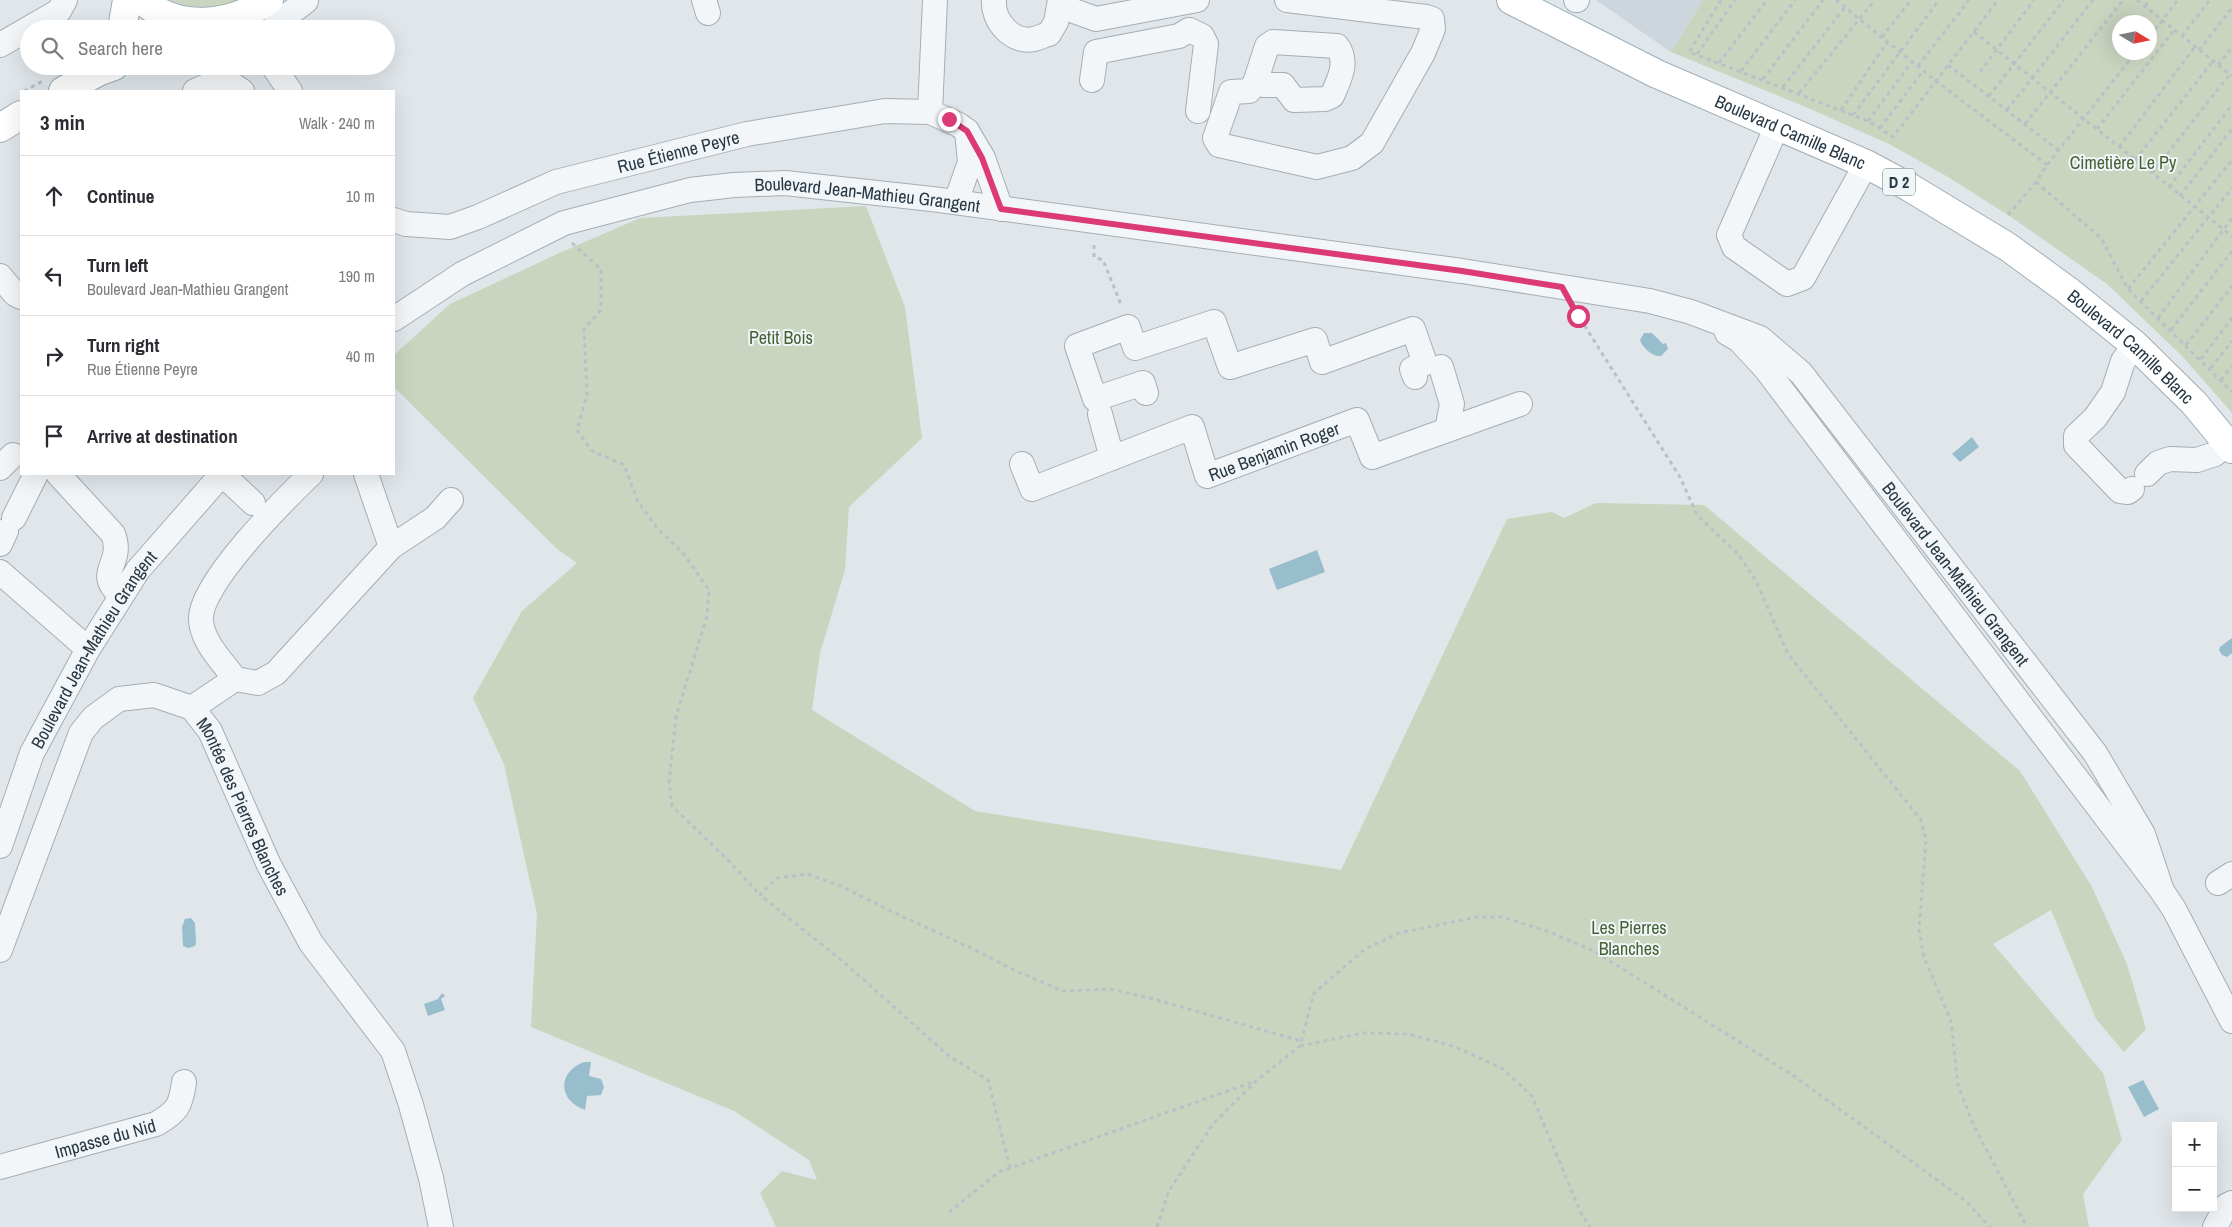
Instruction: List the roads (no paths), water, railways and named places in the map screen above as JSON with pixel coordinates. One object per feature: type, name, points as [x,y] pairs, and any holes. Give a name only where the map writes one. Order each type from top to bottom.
[{"type":"main road","points":[[124,20],[127,0]]},
{"type":"main road","points":[[142,0],[174,20]]},
{"type":"main road","name":"Boulevard Camille Blanc","points":[[1511,0],[1657,74],[1866,164],[2008,247],[2067,290],[2135,345],[2194,403],[2229,445]]},
{"type":"main road","points":[[242,20],[252,11],[272,12]]},
{"type":"main road","points":[[65,90],[93,75]]},
{"type":"street","points":[[43,20],[59,11],[65,0]]},
{"type":"street","points":[[272,12],[306,0]]},
{"type":"street","points":[[930,112],[935,0]]},
{"type":"street","points":[[994,0],[993,8],[1002,26],[1019,37],[1032,40],[1049,34],[1056,22],[1060,3],[1096,19],[1188,0],[1189,30]]},
{"type":"street","points":[[1255,83],[1249,91],[1231,92],[1215,138],[1219,145],[1317,167],[1345,161],[1372,143],[1423,53],[1433,29],[1432,19],[1426,17],[1287,0]]},
{"type":"street","points":[[1092,80],[1096,52],[1178,36],[1189,30]]},
{"type":"street","points":[[1189,30],[1202,36],[1206,44],[1198,111]]},
{"type":"street","points":[[0,45],[20,33]]},
{"type":"street","points":[[279,75],[289,90]]},
{"type":"street","points":[[198,90],[221,81],[229,81],[241,90]]},
{"type":"street","name":"Rue Étienne Peyre","points":[[395,220],[406,224],[450,227],[478,217],[556,182],[738,137],[885,111],[930,112],[959,124],[967,131]]},
{"type":"street","points":[[1777,126],[1729,236],[1734,247],[1787,284],[1803,278],[1866,164]]},
{"type":"street","points":[[956,202],[970,162],[967,131]]},
{"type":"street","points":[[967,131],[982,158],[1001,209]]},
{"type":"street","name":"Boulevard Jean-Mathieu Grangent","points":[[395,318],[462,274],[564,223],[642,201],[690,190],[734,185],[785,183],[956,202],[1462,271],[1650,301],[1691,312],[1760,338],[1801,373],[2096,753],[2143,834],[2162,891],[2174,909],[2232,1022]]},
{"type":"street","points":[[0,276],[14,294],[20,296]]},
{"type":"street","points":[[1146,393],[1143,384],[1095,399],[1077,346],[1128,327],[1134,348],[1214,322],[1230,367],[1315,340],[1322,362],[1413,328],[1425,363],[1412,369],[1415,377]]},
{"type":"street","points":[[2135,345],[2123,361],[2113,392],[2095,418],[2076,436],[2076,445],[2120,491],[2128,492],[2158,463],[2170,459],[2197,460],[2215,454],[2229,445]]},
{"type":"street","points":[[1441,368],[1452,404],[1447,430]]},
{"type":"street","name":"Rue Benjamin Roger","points":[[1022,464],[1032,489],[1192,427],[1207,476],[1357,420],[1372,457],[1520,404]]},
{"type":"street","points":[[1100,414],[1112,458]]},
{"type":"street","points":[[7,531],[35,475]]},
{"type":"street","points":[[59,475],[113,534],[117,545],[116,556],[108,575],[110,586],[121,596]]},
{"type":"street","name":"Boulevard Jean-Mathieu Grangent","points":[[0,846],[32,753],[88,649],[138,570],[221,475]]},
{"type":"street","points":[[223,475],[254,504]]},
{"type":"street","points":[[235,679],[207,640],[201,619],[205,600],[220,576],[269,516],[309,475]]},
{"type":"street","points":[[366,475],[391,547]]},
{"type":"street","points":[[192,708],[235,679],[258,683],[276,673],[391,547],[435,518],[450,500]]},
{"type":"street","points":[[0,572],[88,649]]},
{"type":"street","name":"Montée des Pierres Blanches","points":[[0,950],[81,733],[93,718],[119,699],[154,695],[192,708],[210,731],[269,865],[311,943],[393,1051],[414,1114],[431,1178],[441,1227]]},
{"type":"street","name":"Impasse du Nid","points":[[0,1167],[156,1124],[173,1114],[181,1100],[184,1082]]},
{"type":"street","points":[[2215,1227],[2226,1206],[2232,1203]]},
{"type":"water","points":[[1644,333],[1652,333],[1663,344],[1666,343],[1668,349],[1661,356],[1651,353],[1641,343],[1640,340]]},
{"type":"water","points":[[1972,437],[1979,447],[1960,462],[1952,454]]},
{"type":"water","points":[[1317,550],[1325,572],[1277,590],[1269,569]]},
{"type":"water","points":[[2232,638],[2232,653],[2227,657],[2222,655],[2219,650],[2220,647]]},
{"type":"water","points":[[191,918],[195,923],[196,943],[195,946],[188,948],[183,946],[182,927],[185,919]]},
{"type":"water","points":[[442,993],[445,996],[441,999],[445,1010],[428,1016],[424,1004],[438,999]]},
{"type":"water","points":[[584,1062],[591,1062],[589,1076],[601,1079],[604,1087],[601,1095],[587,1096],[585,1110],[576,1106],[570,1100],[564,1086],[569,1072]]},
{"type":"water","points":[[2143,1080],[2159,1109],[2144,1117],[2128,1087]]},
{"type":"park label","name":"Cimetière Le Py","points":[[2123,162]]},
{"type":"park label","name":"Petit Bois","points":[[781,337]]},
{"type":"park label","name":"Les Pierres Blanches","points":[[1629,938]]}]
